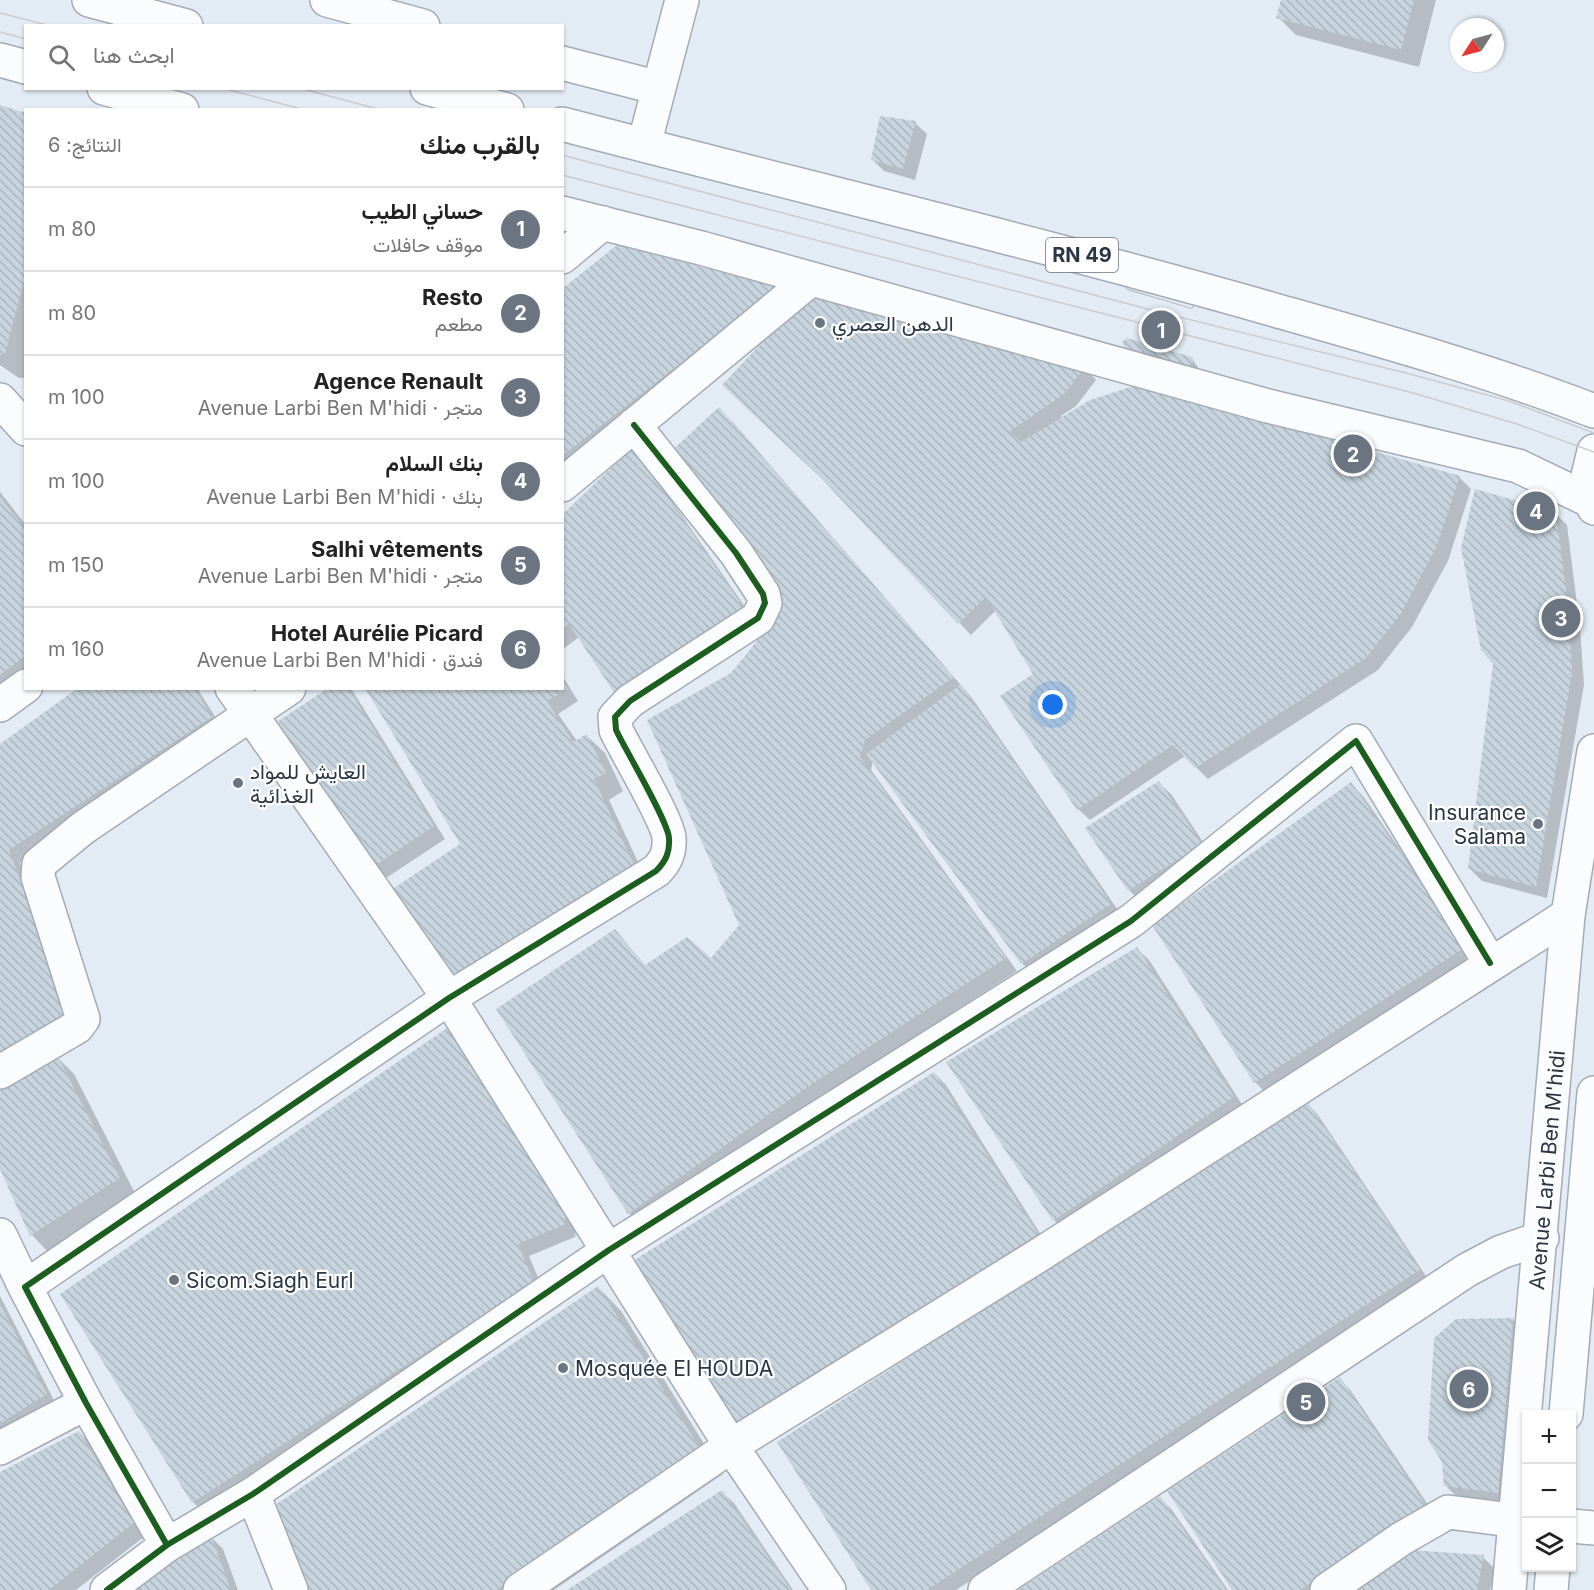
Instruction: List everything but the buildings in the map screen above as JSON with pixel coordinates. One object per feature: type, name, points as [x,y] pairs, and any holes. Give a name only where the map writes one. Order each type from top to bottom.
[{"type":"street","points":[[89,0],[179,24]]},
{"type":"street","points":[[327,0],[416,24]]},
{"type":"street","points":[[644,145],[682,0]]},
{"type":"street","points":[[0,60],[24,66]]},
{"type":"street","points":[[564,64],[659,88]]},
{"type":"street","points":[[111,90],[175,108]]},
{"type":"street","points":[[434,90],[500,108]]},
{"type":"street","name":"RN 49","points":[[564,125],[1098,260],[1522,383],[1594,411]]},
{"type":"street","points":[[564,214],[811,279],[1268,406],[1518,466],[1592,504]]},
{"type":"street","points":[[564,255],[603,224]]},
{"type":"street","points":[[564,483],[811,279]]},
{"type":"street","points":[[0,400],[24,427]]},
{"type":"street","points":[[25,1287],[449,998],[656,871],[665,862],[669,850],[668,831],[616,730],[615,717],[630,701],[758,618],[765,603],[763,594],[735,553],[634,425]]},
{"type":"street","points":[[1592,504],[1588,476],[1594,451]]},
{"type":"street","points":[[0,705],[24,687]]},
{"type":"street","points":[[233,690],[449,998],[731,1446],[829,1590]]},
{"type":"street","points":[[0,1072],[77,1027],[83,1019],[38,877],[39,864],[83,828],[252,717],[287,690]]},
{"type":"street","points":[[107,1590],[167,1545],[253,1494],[609,1250],[1131,921],[1356,741],[1490,963]]},
{"type":"street","name":"Avenue Larbi Ben M'hidi","points":[[1509,1590],[1521,1521],[1568,915],[1594,751]]},
{"type":"street","points":[[520,1590],[731,1446],[1036,1257],[1490,963],[1568,915]]},
{"type":"street","name":"Avenue Larbi Ben M'hidi","points":[[1566,1410],[1590,1188],[1594,1093]]},
{"type":"street","points":[[0,1235],[86,1403],[167,1545]]},
{"type":"street","points":[[985,1590],[1467,1270],[1501,1252],[1542,1238]]},
{"type":"street","points":[[0,1449],[86,1403]]},
{"type":"street","points":[[253,1494],[291,1590]]},
{"type":"street","points":[[1327,1590],[1401,1539],[1448,1512],[1521,1521]]},
{"type":"street","points":[[1576,1526],[1594,1528]]},
{"type":"street","points":[[1551,1590],[1553,1572]]},
{"type":"tram line","points":[[0,13],[43,24]]},
{"type":"tram line","points":[[0,32],[24,38]]},
{"type":"tram line","points":[[230,90],[297,108]]},
{"type":"tram line","points":[[307,90],[374,108]]},
{"type":"tram line","points":[[564,156],[1159,312],[1406,373],[1509,401],[1594,433]]},
{"type":"tram line","points":[[564,176],[1417,394],[1517,424],[1594,452]]},
{"type":"cycle path","points":[[167,1545],[86,1403],[25,1287],[449,998],[656,871],[662,864],[669,848],[667,829],[616,730],[615,717],[630,701],[758,618],[765,603],[763,594],[736,553],[634,425]]},
{"type":"cycle path","points":[[107,1590],[167,1545],[253,1494],[609,1250],[1131,921],[1356,741],[1490,963]]},
{"type":"place","name":"الدهن العصري","points":[[820,323]]},
{"type":"place","name":"حساني الطيب","points":[[1161,330]]},
{"type":"place","name":"Resto","points":[[1353,454]]},
{"type":"place","name":"بنك السلام","points":[[1536,511]]},
{"type":"place","name":"Agence Renault","points":[[1561,618]]},
{"type":"place","name":"العايش للمواد الغذائية","points":[[238,783]]},
{"type":"place","name":"Insurance Salama","points":[[1538,824]]},
{"type":"place","name":"Sicom.Siagh Eurl","points":[[174,1280]]},
{"type":"place","name":"Mosquée El HOUDA","points":[[563,1368]]},
{"type":"place","name":"Hotel Aurélie Picard","points":[[1469,1389]]},
{"type":"place","name":"Salhi vêtements","points":[[1306,1402]]}]
